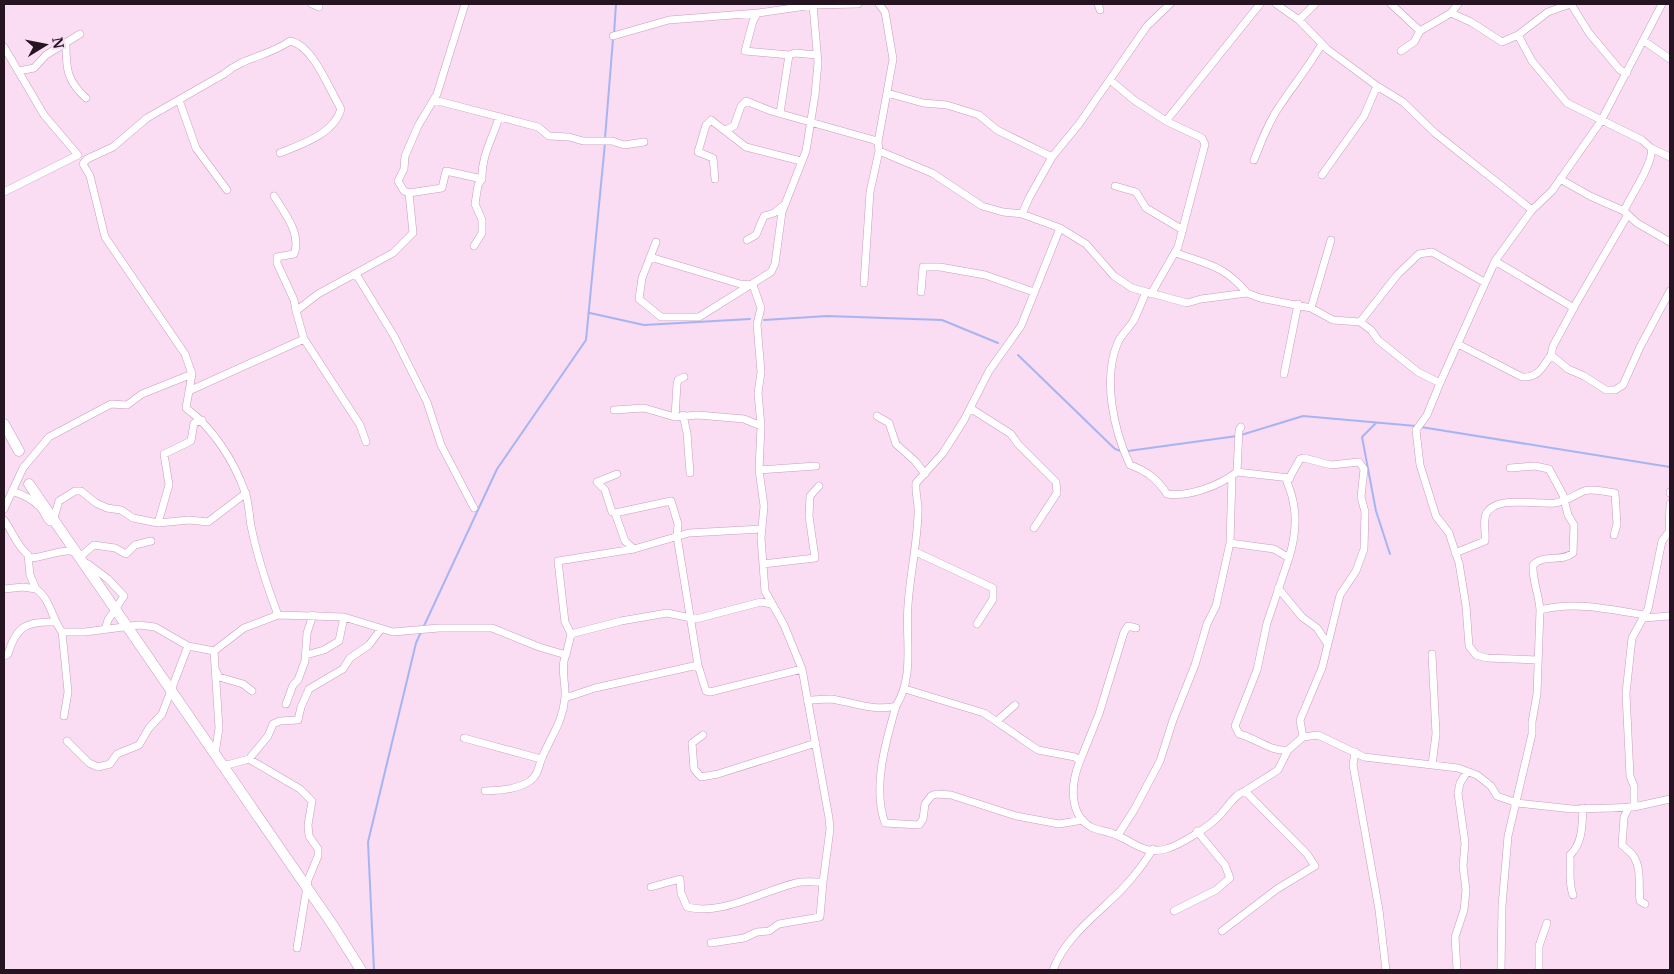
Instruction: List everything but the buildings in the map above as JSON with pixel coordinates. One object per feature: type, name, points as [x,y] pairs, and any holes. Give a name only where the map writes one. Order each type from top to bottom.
[{"type":"highway","points":[[4,424],[19,450]]},
{"type":"highway","points":[[29,484],[332,924],[361,970]]},
{"type":"street","points":[[465,4],[434,100],[418,126],[405,156],[404,169],[398,181],[404,191],[409,193],[442,188],[446,171],[482,179]]},
{"type":"street","points":[[613,36],[669,20],[758,13],[813,6],[858,4]]},
{"type":"street","points":[[864,283],[870,192],[879,151],[878,142],[893,59],[885,12],[879,4]]},
{"type":"street","points":[[1022,214],[1028,198],[1052,157],[1079,124],[1147,26],[1170,4]]},
{"type":"street","points":[[1166,121],[1260,4]]},
{"type":"street","points":[[1276,4],[1299,20],[1322,44],[1377,86],[1403,102],[1435,133],[1532,210]]},
{"type":"street","points":[[1299,20],[1315,4]]},
{"type":"street","points":[[1392,4],[1420,31]]},
{"type":"street","points":[[1401,51],[1414,42],[1420,31],[1451,13],[1458,4]]},
{"type":"street","points":[[1451,13],[1471,22],[1502,42],[1518,35],[1548,12],[1571,4],[1589,33],[1620,70],[1627,73]]},
{"type":"street","points":[[1538,660],[1486,658],[1476,655],[1469,646],[1466,606],[1455,553],[1449,533],[1436,516],[1420,465],[1416,430],[1427,416],[1484,282],[1495,261],[1532,210],[1552,191],[1601,121],[1662,4]]},
{"type":"street","points":[[656,242],[642,278],[639,299],[660,316],[699,317],[771,272],[775,264],[777,237],[784,205],[806,151],[811,122],[817,55],[813,6]]},
{"type":"street","points":[[758,13],[752,21],[745,51],[789,56],[795,53],[817,55]]},
{"type":"street","points":[[19,71],[34,68],[46,55],[80,34]]},
{"type":"street","points":[[1518,35],[1532,60],[1567,103],[1642,140],[1651,148],[1670,157]]},
{"type":"street","points":[[1644,40],[1670,59]]},
{"type":"street","points":[[278,615],[251,527],[246,493],[225,452],[202,420],[186,408],[191,390],[192,374],[185,354],[105,237],[90,176],[84,164],[87,159],[113,148],[147,118],[224,74],[236,64],[282,47],[290,41],[298,43],[313,56],[331,94],[341,109],[335,120],[320,136],[280,153]]},
{"type":"street","points":[[66,44],[67,71],[75,89],[86,98]]},
{"type":"street","points":[[1254,160],[1266,130],[1279,107],[1322,44]]},
{"type":"street","points":[[4,47],[44,115],[78,155],[87,159]]},
{"type":"street","points":[[780,113],[789,56]]},
{"type":"street","points":[[1110,80],[1134,100],[1166,121],[1202,138],[1205,144],[1176,253],[1118,342],[1111,374],[1116,422],[1123,452],[1130,465],[1143,470],[1157,479],[1167,494],[1182,496],[1234,474],[1290,478]]},
{"type":"street","points":[[1322,175],[1364,116],[1377,86]]},
{"type":"street","points":[[887,93],[923,103],[947,105],[979,115],[996,130],[1052,157]]},
{"type":"street","points":[[179,100],[196,148],[226,190]]},
{"type":"street","points":[[434,100],[538,127],[550,136],[569,136],[583,141],[612,141],[624,145],[644,142]]},
{"type":"street","points":[[726,130],[734,126],[746,101],[878,142]]},
{"type":"street","points":[[474,246],[482,233],[482,220],[476,204],[478,185],[482,179],[482,168],[487,146],[499,117]]},
{"type":"street","points":[[715,179],[713,158],[698,152],[709,120],[726,130],[746,147],[801,161]]},
{"type":"street","points":[[1458,344],[1522,377],[1531,377],[1539,373],[1551,355],[1553,346],[1626,214],[1630,195],[1650,161],[1651,148]]},
{"type":"street","points":[[879,151],[932,173],[982,206],[1003,212],[1022,214],[1060,228],[1086,244],[1114,276],[1132,288],[1187,303],[1201,298],[1247,293],[1260,298],[1312,308],[1333,320],[1360,322],[1371,330],[1378,340],[1418,372],[1440,383]]},
{"type":"street","points":[[4,192],[78,155]]},
{"type":"street","points":[[1560,179],[1626,214],[1670,242]]},
{"type":"street","points":[[1115,186],[1136,192],[1146,208],[1183,230]]},
{"type":"street","points":[[296,311],[318,294],[393,254],[412,233],[409,193]]},
{"type":"street","points":[[274,196],[291,224],[296,238],[294,254],[277,257],[294,300],[304,339],[360,425],[366,442]]},
{"type":"street","points":[[747,240],[756,235],[764,216],[774,213],[784,205]]},
{"type":"street","points":[[1060,228],[1021,326],[988,371],[970,408],[943,453],[916,483],[919,511],[916,552],[908,604],[910,642],[905,689],[896,706],[884,759],[880,789],[885,823],[919,824],[923,819],[925,804],[931,796],[936,794],[951,795],[1016,816],[1059,824],[1082,820]]},
{"type":"street","points":[[1312,308],[1332,240]]},
{"type":"street","points":[[1360,322],[1398,274],[1419,254],[1432,252],[1484,282]]},
{"type":"street","points":[[1176,253],[1222,269],[1235,279],[1247,293]]},
{"type":"street","points":[[650,257],[740,284],[753,285]]},
{"type":"street","points":[[1495,261],[1574,308]]},
{"type":"street","points":[[921,292],[923,267],[940,267],[985,275],[1034,292]]},
{"type":"street","points":[[356,274],[394,336],[427,402],[441,445],[474,508]]},
{"type":"street","points":[[711,943],[744,938],[757,932],[769,931],[779,924],[820,917],[830,824],[802,669],[784,625],[765,591],[762,529],[764,506],[759,470],[761,426],[758,393],[761,372],[758,363],[757,324],[762,308],[753,285]]},
{"type":"street","points":[[1551,355],[1568,369],[1584,376],[1606,390],[1615,390],[1623,385],[1640,347],[1668,301],[1670,291]]},
{"type":"street","points":[[1284,374],[1298,304]]},
{"type":"street","points":[[191,390],[304,339]]},
{"type":"street","points":[[4,509],[23,468],[49,437],[111,404],[127,404],[142,394],[192,374]]},
{"type":"street","points":[[684,377],[678,380],[677,384],[679,416],[687,433],[690,472]]},
{"type":"street","points":[[614,410],[644,408],[679,416],[744,420],[761,426]]},
{"type":"street","points":[[970,408],[1011,434],[1022,449],[1056,482],[1058,493],[1034,528]]},
{"type":"street","points":[[877,416],[889,423],[896,444],[915,461],[925,474]]},
{"type":"street","points":[[158,523],[169,485],[164,454],[191,441],[194,423],[202,420]]},
{"type":"street","points":[[1118,835],[1134,810],[1160,761],[1172,720],[1195,665],[1207,624],[1216,606],[1230,543],[1234,474],[1239,430],[1241,427]]},
{"type":"street","points":[[1288,750],[1277,751],[1251,737],[1238,734],[1235,726],[1257,670],[1267,623],[1294,542],[1296,504],[1287,482],[1300,459],[1304,458],[1331,465],[1346,465],[1354,461],[1362,465],[1364,469],[1361,497],[1365,512],[1364,549],[1356,570],[1340,595],[1322,668],[1300,720],[1303,738]]},
{"type":"street","points":[[759,470],[816,466]]},
{"type":"street","points":[[1501,970],[1503,885],[1508,836],[1532,734],[1538,660],[1540,610],[1539,597],[1532,573],[1533,565],[1543,558],[1569,556],[1573,553],[1575,545],[1574,525],[1568,515],[1566,500],[1549,469],[1535,466],[1510,468]]},
{"type":"street","points":[[618,474],[597,482],[605,490],[612,512],[616,513],[625,542],[634,548]]},
{"type":"street","points":[[763,564],[816,558],[809,516],[810,496],[819,486]]},
{"type":"street","points":[[1455,553],[1485,541],[1484,516],[1488,510],[1497,505],[1509,502],[1556,503],[1590,490],[1614,493],[1617,524],[1614,536]]},
{"type":"street","points":[[12,491],[33,500],[43,510],[45,518],[50,522],[53,521],[58,501],[75,491],[81,492],[96,503],[107,508],[121,510],[133,518],[158,523],[189,520],[208,522],[246,493]]},
{"type":"street","points":[[616,513],[671,501],[678,524],[677,536],[698,665],[706,691],[710,692],[802,669]]},
{"type":"street","points":[[1645,904],[1640,901],[1640,880],[1636,862],[1622,845],[1624,817],[1632,807],[1634,786],[1630,776],[1626,693],[1632,638],[1648,609],[1662,541],[1669,532],[1670,504]]},
{"type":"street","points":[[4,520],[12,530],[18,548],[28,558],[30,575],[36,589]]},
{"type":"street","points":[[485,791],[505,790],[530,780],[540,770],[541,759],[556,731],[562,714],[565,698],[564,659],[571,634],[565,622],[558,561],[634,548],[677,536],[709,530],[762,529]]},
{"type":"street","points":[[81,556],[94,545],[115,548],[126,554],[135,545],[151,541]]},
{"type":"street","points":[[1230,543],[1274,549],[1289,558]]},
{"type":"street","points":[[28,558],[40,558],[68,551],[74,551],[81,556],[124,596],[108,620],[105,629]]},
{"type":"street","points":[[916,552],[993,588],[993,599],[977,624]]},
{"type":"street","points":[[4,589],[22,587],[36,589],[43,593],[54,622],[62,632],[68,692],[64,716]]},
{"type":"street","points":[[1278,588],[1302,617],[1317,628],[1327,643]]},
{"type":"street","points":[[571,634],[621,621],[667,613],[696,619],[761,602],[771,604]]},
{"type":"street","points":[[1540,610],[1558,605],[1593,606],[1644,616],[1670,616]]},
{"type":"street","points":[[62,632],[139,625],[155,627],[188,646],[214,651],[244,628],[278,615],[313,615],[344,618],[393,632],[439,628],[492,628],[566,655]]},
{"type":"street","points":[[286,704],[293,685],[298,680],[306,655],[307,634],[313,615]]},
{"type":"street","points":[[306,655],[324,650],[338,641],[344,618]]},
{"type":"street","points":[[4,656],[8,654],[12,638],[18,630],[38,622],[54,622]]},
{"type":"street","points":[[1136,628],[1128,626],[1124,632],[1099,714],[1076,771],[1074,804],[1082,820],[1092,827],[1118,835],[1138,848],[1164,850],[1176,845],[1217,819],[1239,793],[1278,770],[1288,750],[1303,738],[1318,736],[1364,757],[1458,768],[1491,786],[1497,796],[1517,803],[1553,808],[1632,807],[1670,799]]},
{"type":"street","points":[[214,651],[219,728],[215,754],[219,763],[227,765],[249,759],[268,736],[273,724],[280,721],[298,720],[301,707],[309,689],[343,669],[350,658],[368,645],[381,628]]},
{"type":"street","points":[[67,741],[89,763],[98,767],[110,764],[117,754],[139,745],[149,728],[162,714],[188,646]]},
{"type":"street","points":[[1432,654],[1436,734],[1432,765]]},
{"type":"street","points":[[565,698],[595,688],[698,665]]},
{"type":"street","points":[[216,671],[219,677],[243,684],[252,691]]},
{"type":"street","points":[[905,689],[984,713],[1038,750],[1075,757],[1080,761]]},
{"type":"street","points":[[807,700],[830,699],[869,707],[896,706]]},
{"type":"street","points":[[997,721],[1014,706]]},
{"type":"street","points":[[703,735],[692,743],[694,769],[701,777],[718,774],[816,743]]},
{"type":"street","points":[[464,738],[541,759]]},
{"type":"street","points":[[1355,752],[1356,787],[1379,910],[1386,970]]},
{"type":"street","points":[[249,759],[300,789],[312,801],[309,836],[318,849],[318,856],[308,880],[297,948]]},
{"type":"street","points":[[1456,970],[1455,937],[1464,910],[1466,890],[1463,866],[1465,843],[1458,793],[1460,783],[1467,772]]},
{"type":"street","points":[[1222,931],[1277,889],[1315,866],[1307,854],[1244,791]]},
{"type":"street","points":[[1573,895],[1568,883],[1571,873],[1570,855],[1576,849],[1581,832],[1583,808]]},
{"type":"street","points":[[1174,911],[1216,890],[1230,878],[1225,865],[1197,831]]},
{"type":"street","points":[[1053,970],[1058,957],[1072,939],[1125,886],[1153,849]]},
{"type":"street","points":[[650,887],[680,879],[681,893],[687,907],[697,910],[721,906],[797,882],[823,882]]},
{"type":"street","points":[[1539,970],[1539,946],[1547,923]]},
{"type":"waterway","points":[[614,34],[616,4]]},
{"type":"waterway","points":[[605,138],[613,39]]},
{"type":"waterway","points":[[423,628],[497,469],[586,340],[605,143]]},
{"type":"waterway","points":[[590,313],[644,325],[750,319]]},
{"type":"waterway","points":[[764,320],[827,316],[942,320],[998,343]]},
{"type":"waterway","points":[[1018,355],[1115,449],[1121,451]]},
{"type":"waterway","points":[[1241,435],[1303,416],[1416,426]]},
{"type":"waterway","points":[[1376,423],[1362,437],[1376,511],[1390,554]]},
{"type":"waterway","points":[[1421,427],[1670,467]]},
{"type":"waterway","points":[[1128,451],[1237,436]]},
{"type":"waterway","points":[[374,970],[368,842],[416,643],[421,632]]}]
